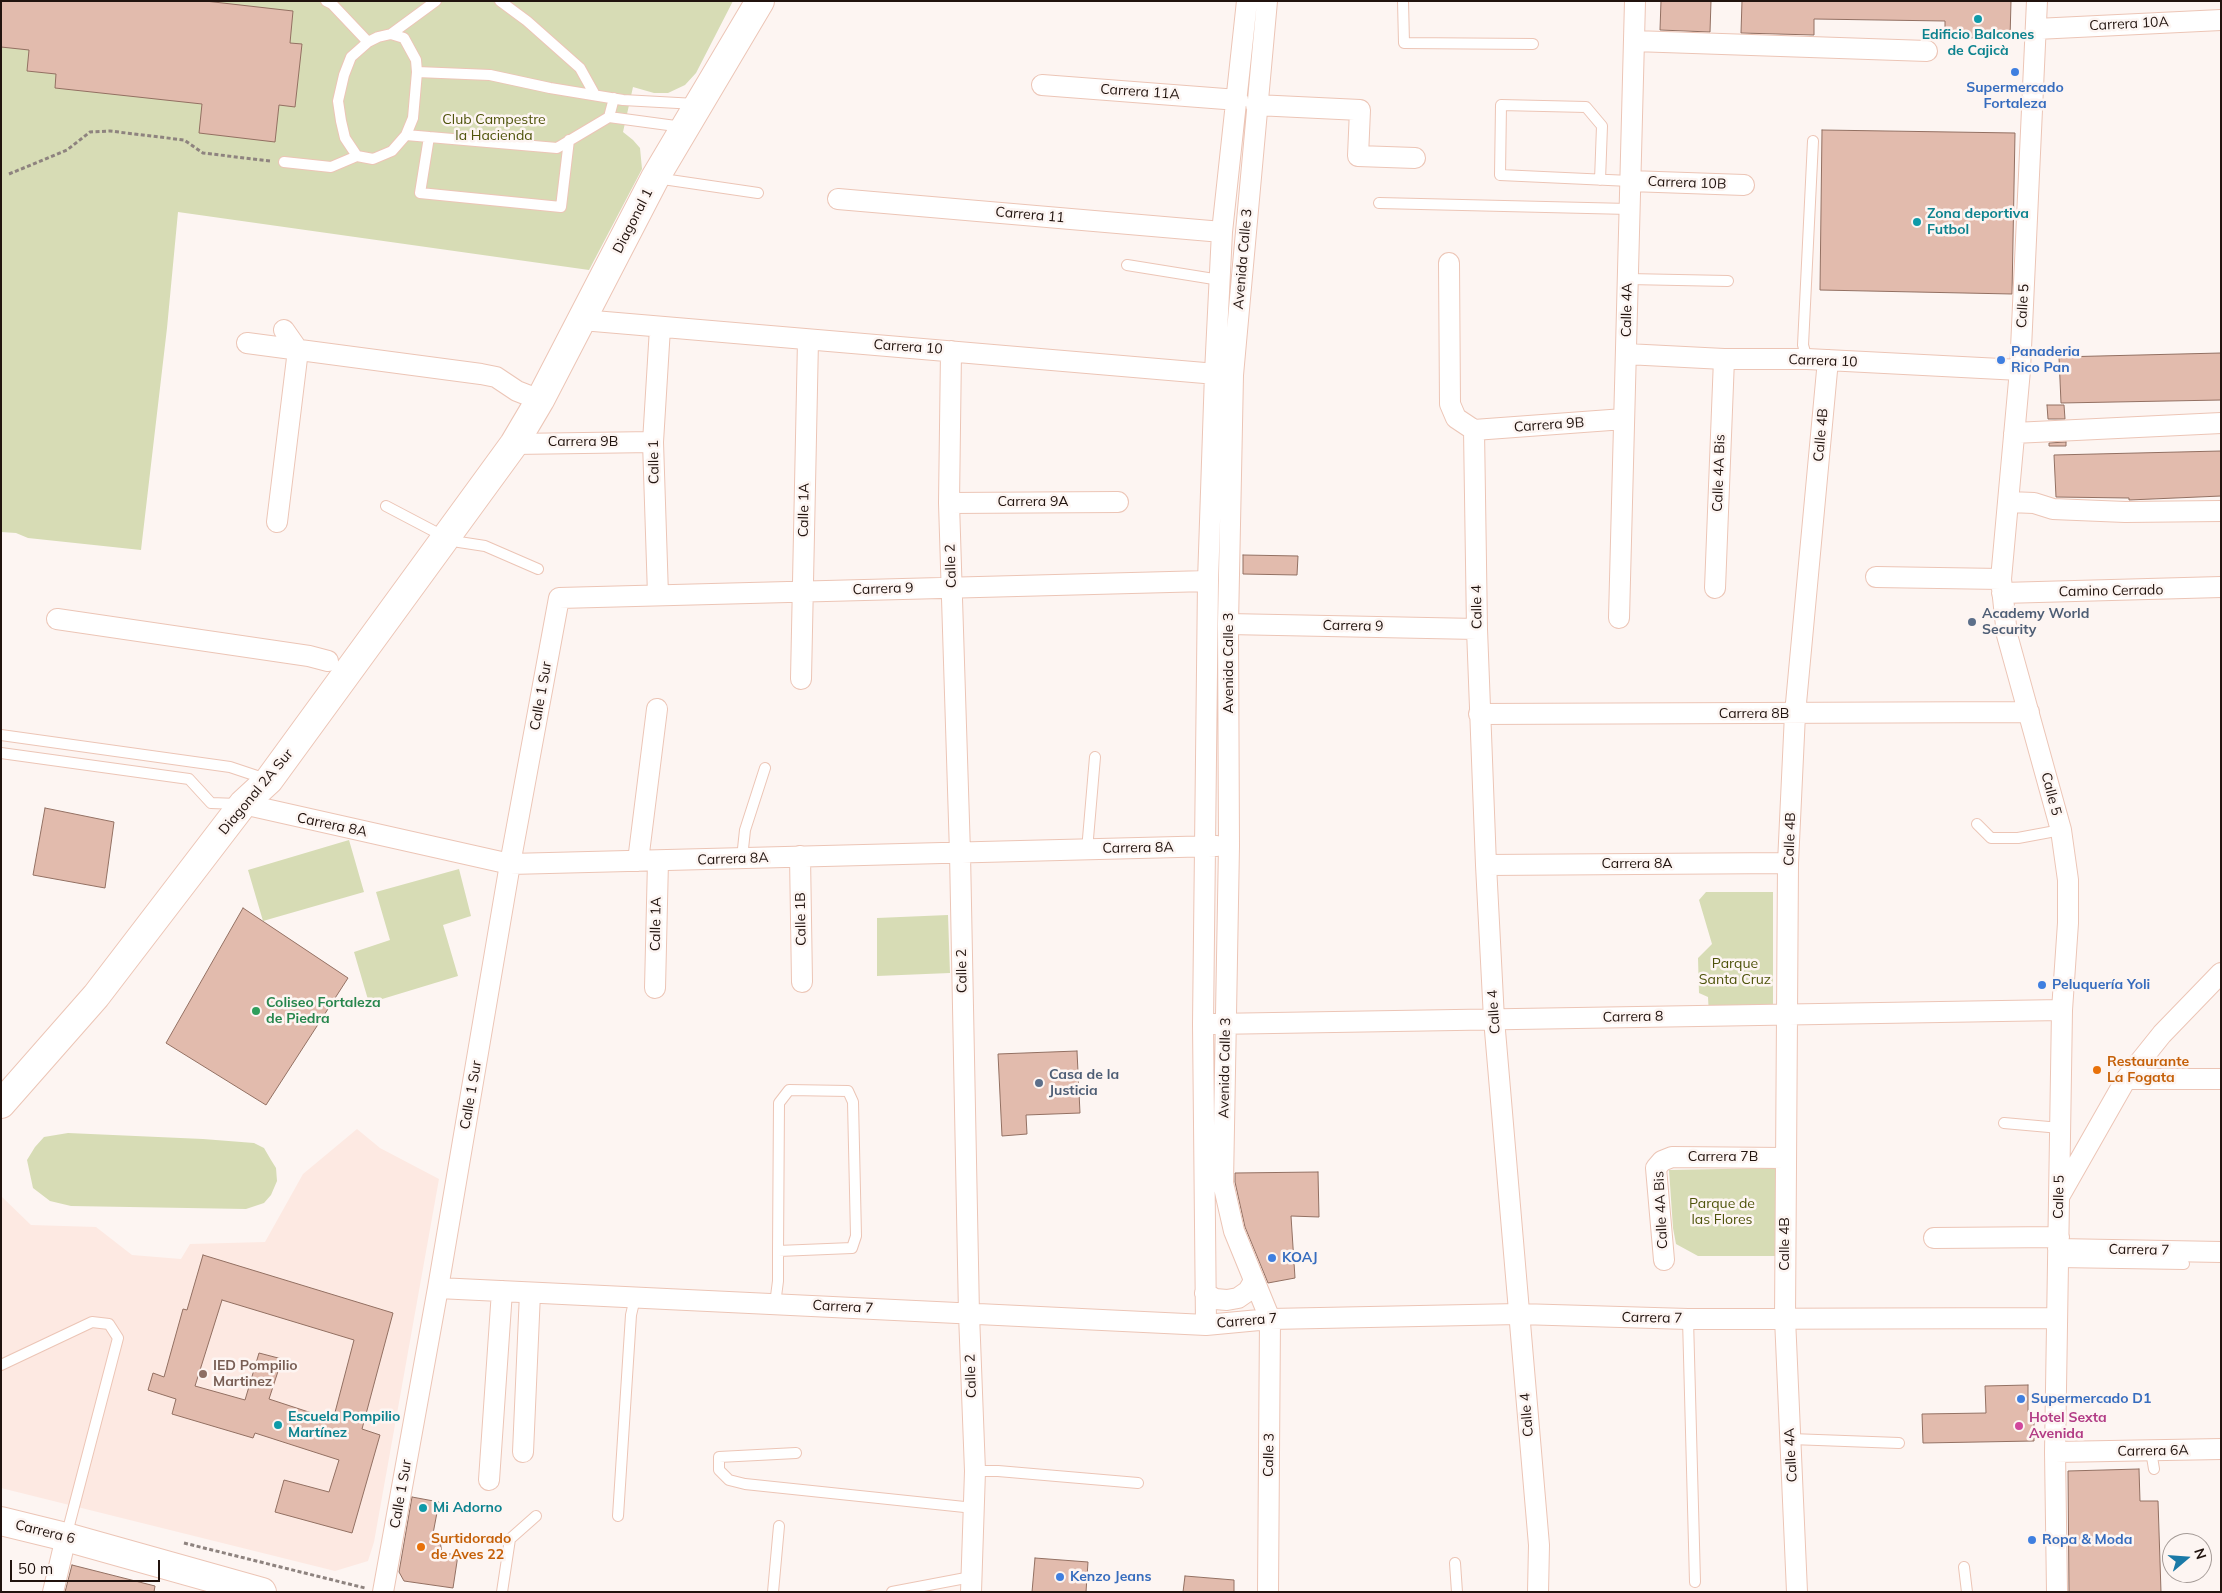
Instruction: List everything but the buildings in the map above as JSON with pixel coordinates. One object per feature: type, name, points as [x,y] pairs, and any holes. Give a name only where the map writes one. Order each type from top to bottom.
[{"type":"main road","name":"Diagonal 1","points":[[514,444],[540,400],[655,178],[687,127],[760,1]]},
{"type":"main road","name":"Diagonal 2A Sur","points":[[1,1104],[96,996],[243,804],[269,780],[337,667],[446,537],[514,444]]},
{"type":"main road","name":"Carrera 6","points":[[1,1522],[66,1537],[262,1592]]},
{"type":"street","name":"Avenida Calle 3","points":[[1206,1325],[1203,1024],[1208,581],[1247,102],[1247,1]]},
{"type":"street","name":"Avenida Calle 3","points":[[1267,1],[1222,232],[1220,280],[1224,374],[1228,624],[1228,846],[1224,1182],[1234,1232],[1270,1319]]},
{"type":"street","name":"Calle 4A","points":[[1619,618],[1635,1]]},
{"type":"street","name":"Calle 5","points":[[2037,1],[2020,370],[2002,586],[2007,635],[2061,830],[2068,880],[2062,1010],[2058,1250],[2055,1452],[2057,1592]]},
{"type":"street","name":"Carrera 10A","points":[[2036,29],[2221,20]]},
{"type":"street","points":[[1634,41],[1927,52]]},
{"type":"street","name":"Carrera 11A","points":[[1042,85],[1360,110],[1358,156],[1415,158]]},
{"type":"street","name":"Carrera 10B","points":[[1630,181],[1744,185]]},
{"type":"street","name":"Carrera 11","points":[[838,199],[1222,232]]},
{"type":"street","points":[[1449,263],[1450,404],[1456,418],[1474,430]]},
{"type":"street","name":"Carrera 10","points":[[582,320],[1224,374]]},
{"type":"street","name":"Calle 1","points":[[658,595],[653,442],[660,328]]},
{"type":"street","points":[[277,522],[298,350],[284,330]]},
{"type":"street","name":"Calle 1A","points":[[801,679],[808,340]]},
{"type":"street","points":[[247,343],[496,377],[517,391],[540,400]]},
{"type":"street","name":"Calle 2","points":[[951,350],[949,503],[960,852],[969,1314],[975,1471],[971,1584]]},
{"type":"street","name":"Carrera 10","points":[[1626,354],[1724,359],[1807,359],[2020,370]]},
{"type":"street","name":"Calle 4A Bis","points":[[1715,588],[1724,359]]},
{"type":"street","name":"Calle 4B","points":[[1785,1318],[1788,863],[1795,714],[1828,360]]},
{"type":"street","name":"Carrera 9B","points":[[1474,430],[1624,419]]},
{"type":"street","points":[[2014,433],[2221,423]]},
{"type":"street","name":"Calle 4","points":[[1474,430],[1479,714],[1494,1019],[1539,1545],[1538,1592]]},
{"type":"street","name":"Carrera 9B","points":[[514,444],[653,442]]},
{"type":"street","name":"Carrera 9A","points":[[949,503],[1118,502]]},
{"type":"street","points":[[2008,502],[2034,503],[2053,509],[2126,512],[2221,511]]},
{"type":"street","name":"Camino Cerrado","points":[[1876,577],[2002,586],[2221,587]]},
{"type":"street","name":"Carrera 9","points":[[558,598],[1208,581]]},
{"type":"street","name":"Calle 1 Sur","points":[[377,1591],[438,1288],[510,864],[558,598]]},
{"type":"street","points":[[58,619],[309,656],[337,667]]},
{"type":"street","name":"Carrera 9","points":[[1228,624],[1477,629]]},
{"type":"street","name":"Calle 1A","points":[[655,988],[648,861],[657,709]]},
{"type":"street","name":"Carrera 8B","points":[[1479,714],[2029,712]]},
{"type":"street","name":"Carrera 8A","points":[[243,804],[510,864],[1228,846]]},
{"type":"street","name":"Calle 1B","points":[[800,856],[802,982]]},
{"type":"street","name":"Carrera 8A","points":[[1486,865],[1788,863]]},
{"type":"street","points":[[2059,1197],[2126,1079],[2162,1034],[2221,973]]},
{"type":"street","name":"Carrera 8","points":[[1203,1024],[2062,1010]]},
{"type":"street","points":[[2126,1079],[2221,1079]]},
{"type":"street","name":"Carrera 7B","points":[[1662,1161],[1672,1157],[1785,1158]]},
{"type":"street","name":"Calle 4A Bis","points":[[1662,1161],[1656,1168],[1664,1260]]},
{"type":"street","name":"Carrera 7","points":[[1934,1238],[2058,1250],[2221,1252]]},
{"type":"street","points":[[1205,1293],[1215,1299],[1227,1300],[1238,1298],[1248,1291],[1254,1281]]},
{"type":"street","name":"Carrera 7","points":[[438,1288],[1206,1325],[1270,1319],[1519,1314],[1688,1319],[2057,1318]]},
{"type":"street","points":[[489,1480],[502,1291]]},
{"type":"street","points":[[523,1452],[530,1293]]},
{"type":"street","name":"Calle 4A","points":[[1785,1318],[1797,1592]]},
{"type":"street","name":"Calle 3","points":[[1268,1592],[1270,1319]]},
{"type":"street","name":"Carrera 6A","points":[[2055,1452],[2152,1460],[2221,1449]]},
{"type":"street","points":[[53,1592],[66,1537]]},
{"type":"lane","points":[[326,1],[332,4],[368,42]]},
{"type":"lane","points":[[391,34],[436,1]]},
{"type":"lane","points":[[500,1],[580,68],[595,95]]},
{"type":"lane","points":[[1403,1],[1404,43],[1533,44]]},
{"type":"lane","points":[[284,162],[330,167],[357,156],[372,159],[392,150],[406,135],[413,118],[417,72],[416,60],[404,38],[391,34],[378,36],[351,57],[338,100],[345,138],[357,156]]},
{"type":"lane","points":[[417,72],[490,76],[614,98],[700,104]]},
{"type":"lane","points":[[609,117],[614,98]]},
{"type":"lane","points":[[1600,180],[1602,126],[1586,107],[1502,105],[1500,175],[1600,180],[1630,181]]},
{"type":"lane","points":[[406,135],[557,148],[609,117],[687,127]]},
{"type":"lane","points":[[429,137],[420,194],[561,207],[570,140]]},
{"type":"lane","points":[[1807,359],[1803,344],[1813,140]]},
{"type":"lane","points":[[655,178],[758,192]]},
{"type":"lane","points":[[1379,203],[1629,209]]},
{"type":"lane","points":[[1127,265],[1220,280]]},
{"type":"lane","points":[[1628,279],[1728,281]]},
{"type":"lane","points":[[386,506],[446,537],[459,542],[485,546],[538,569]]},
{"type":"lane","points":[[1,735],[230,767],[269,780]]},
{"type":"lane","points":[[1,753],[189,779],[211,803],[243,804]]},
{"type":"lane","points":[[1087,850],[1095,757]]},
{"type":"lane","points":[[742,858],[745,830],[765,768]]},
{"type":"lane","points":[[1977,824],[1991,838],[2018,838],[2061,830]]},
{"type":"lane","points":[[775,1304],[778,1282],[778,1251],[779,1103],[789,1090],[848,1091],[853,1102],[856,1236],[852,1248],[778,1251]]},
{"type":"lane","points":[[2004,1123],[2060,1128]]},
{"type":"lane","points":[[2058,1250],[2184,1264]]},
{"type":"lane","points":[[618,1516],[631,1315],[635,1298]]},
{"type":"lane","points":[[1688,1319],[1694,1582]]},
{"type":"lane","points":[[1,1365],[92,1322],[109,1324],[118,1338],[66,1537]]},
{"type":"lane","points":[[1791,1439],[1899,1443]]},
{"type":"lane","points":[[796,1453],[719,1457],[719,1470],[729,1480],[745,1484],[974,1508]]},
{"type":"lane","points":[[975,1471],[998,1471],[1138,1483]]},
{"type":"lane","points":[[502,1592],[510,1539],[536,1516]]},
{"type":"lane","points":[[773,1592],[779,1526]]},
{"type":"lane","points":[[1454,1563],[1457,1592]]},
{"type":"lane","points":[[1964,1566],[1966,1592]]},
{"type":"lane","points":[[892,1592],[971,1584]]},
{"type":"path","points":[[9,174],[67,150],[90,132],[110,131],[184,140],[203,153],[284,162]]},
{"type":"path","points":[[177,1542],[377,1591]]},
{"type":"shaded area","name":"IED Pompilio Martinez","points":[[357,1129],[380,1148],[439,1179],[374,1542],[368,1561],[335,1571],[1,1488],[1,1196],[31,1225],[96,1227],[132,1255],[181,1259],[190,1244],[265,1242],[303,1174]]},
{"type":"green space","name":"Club Campestre la Hacienda","points":[[1,1],[733,1],[696,73],[685,85],[668,93],[654,93],[633,87],[623,132],[640,148],[642,169],[589,270],[178,212],[167,328],[141,550],[28,538],[16,533],[1,532]]},
{"type":"green space","points":[[349,840],[364,892],[263,921],[248,870]]},
{"type":"green space","points":[[459,869],[471,916],[443,925],[458,976],[369,1003],[354,952],[390,940],[376,892]]},
{"type":"green space","name":"Parque Santa Cruz","points":[[1706,892],[1773,892],[1773,1012],[1709,1015],[1708,997],[1699,993],[1698,958],[1712,944],[1699,900]]},
{"type":"green space","points":[[948,915],[950,973],[877,976],[877,918]]},
{"type":"green space","points":[[68,1133],[254,1143],[264,1148],[276,1168],[277,1181],[271,1195],[264,1203],[246,1209],[71,1206],[50,1201],[33,1188],[27,1160],[44,1137]]},
{"type":"green space","name":"Parque de las Flores","points":[[1775,1168],[1776,1256],[1698,1256],[1676,1244],[1669,1170]]},
{"type":"place","name":"Edificio Balcones de Cajicà","points":[[1978,19]]},
{"type":"place","name":"Supermercado Fortaleza","points":[[2015,72]]},
{"type":"place","name":"Zona deportiva Futbol","points":[[1917,222]]},
{"type":"place","name":"Panaderia Rico Pan","points":[[2001,360]]},
{"type":"place","name":"Academy World Security","points":[[1972,622]]},
{"type":"place","name":"Peluquería Yoli","points":[[2042,985]]},
{"type":"place","name":"Coliseo Fortaleza de Piedra","points":[[256,1011]]},
{"type":"place","name":"Restaurante La Fogata","points":[[2097,1070]]},
{"type":"place","name":"Casa de la Justicia","points":[[1039,1083]]},
{"type":"place","name":"KOAJ","points":[[1272,1258]]},
{"type":"place","name":"IED Pompilio Martinez","points":[[203,1374]]},
{"type":"place","name":"Supermercado D1","points":[[2021,1399]]},
{"type":"place","name":"Escuela Pompilio Martínez","points":[[278,1425]]},
{"type":"place","name":"Hotel Sexta Avenida","points":[[2019,1426]]},
{"type":"place","name":"Mi Adorno","points":[[423,1508]]},
{"type":"place","name":"Ropa & Moda","points":[[2032,1540]]},
{"type":"place","name":"Surtidorado de Aves 22","points":[[421,1547]]},
{"type":"place","name":"Kenzo Jeans","points":[[1060,1577]]}]
